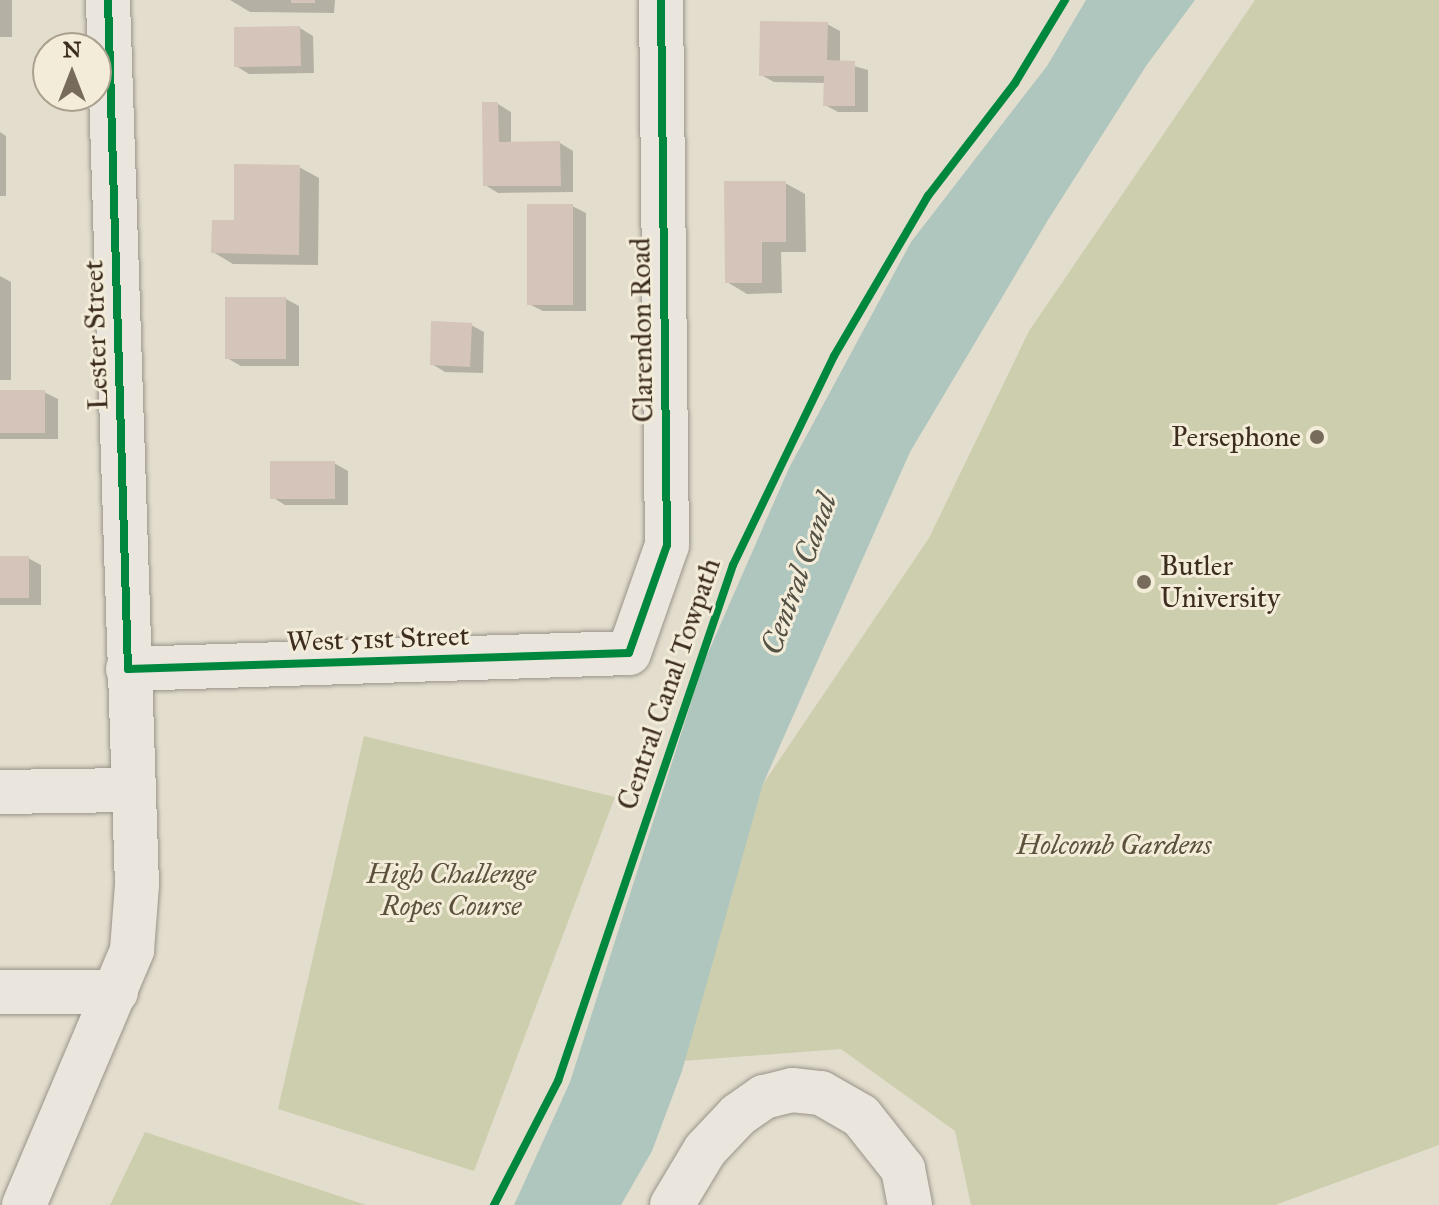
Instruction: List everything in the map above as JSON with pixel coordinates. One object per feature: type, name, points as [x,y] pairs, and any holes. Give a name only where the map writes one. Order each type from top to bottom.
[{"type":"street","name":"Lester Street","points":[[24,1205],[132,950],[137,885],[108,0]]},
{"type":"street","name":"Clarendon Road","points":[[629,653],[667,545],[661,0]]},
{"type":"street","name":"West 51st Street","points":[[128,669],[629,653]]},
{"type":"street","points":[[0,792],[133,790]]},
{"type":"street","points":[[0,992],[116,992]]},
{"type":"street","points":[[672,1205],[705,1150],[738,1115],[764,1097],[802,1090],[838,1100],[879,1134],[907,1177],[910,1205]]},
{"type":"green space","name":"Holcomb Gardens","points":[[1255,0],[1439,0],[1439,1145],[1275,1205],[971,1205],[955,1131],[841,1049],[682,1061],[763,784],[929,538],[1029,331]]},
{"type":"green space","name":"High Challenge Ropes Course","points":[[364,736],[615,797],[474,1171],[278,1109]]},
{"type":"green space","points":[[145,1132],[366,1205],[110,1205]]},
{"type":"water","name":"Central Canal","points":[[1086,0],[1195,0],[1146,66],[1048,220],[910,452],[763,784],[682,1071],[652,1151],[621,1205],[514,1205],[570,1082],[704,662],[789,468],[911,242],[1047,66]]},
{"type":"building","points":[[291,0],[315,0],[315,3],[291,3]]},
{"type":"building","points":[[760,21],[828,22],[827,60],[855,61],[855,106],[823,106],[824,76],[759,76]]},
{"type":"building","points":[[300,26],[301,66],[234,67],[234,27]]},
{"type":"building","points":[[482,102],[498,102],[499,142],[560,141],[561,186],[483,186]]},
{"type":"building","points":[[234,164],[300,165],[299,255],[211,253],[212,220],[234,220]]},
{"type":"building","points":[[724,181],[786,181],[786,242],[762,242],[762,283],[725,283]]},
{"type":"building","points":[[527,204],[573,204],[573,305],[527,305]]},
{"type":"building","points":[[225,297],[286,297],[286,359],[225,359]]},
{"type":"building","points":[[431,321],[472,323],[470,367],[430,365]]},
{"type":"building","points":[[0,390],[45,390],[45,433],[0,433]]},
{"type":"building","points":[[270,461],[335,461],[335,499],[270,499]]},
{"type":"building","points":[[0,556],[29,556],[29,598],[0,598]]},
{"type":"cycle path","points":[[108,0],[128,669],[629,653],[667,545],[661,0]]},
{"type":"cycle path","name":"Central Canal Towpath","points":[[494,1205],[558,1081],[733,565],[834,356],[928,196],[1015,83],[1065,0]]},
{"type":"place","name":"Persephone","points":[[1317,437]]},
{"type":"place","name":"Butler University","points":[[1144,582]]}]
